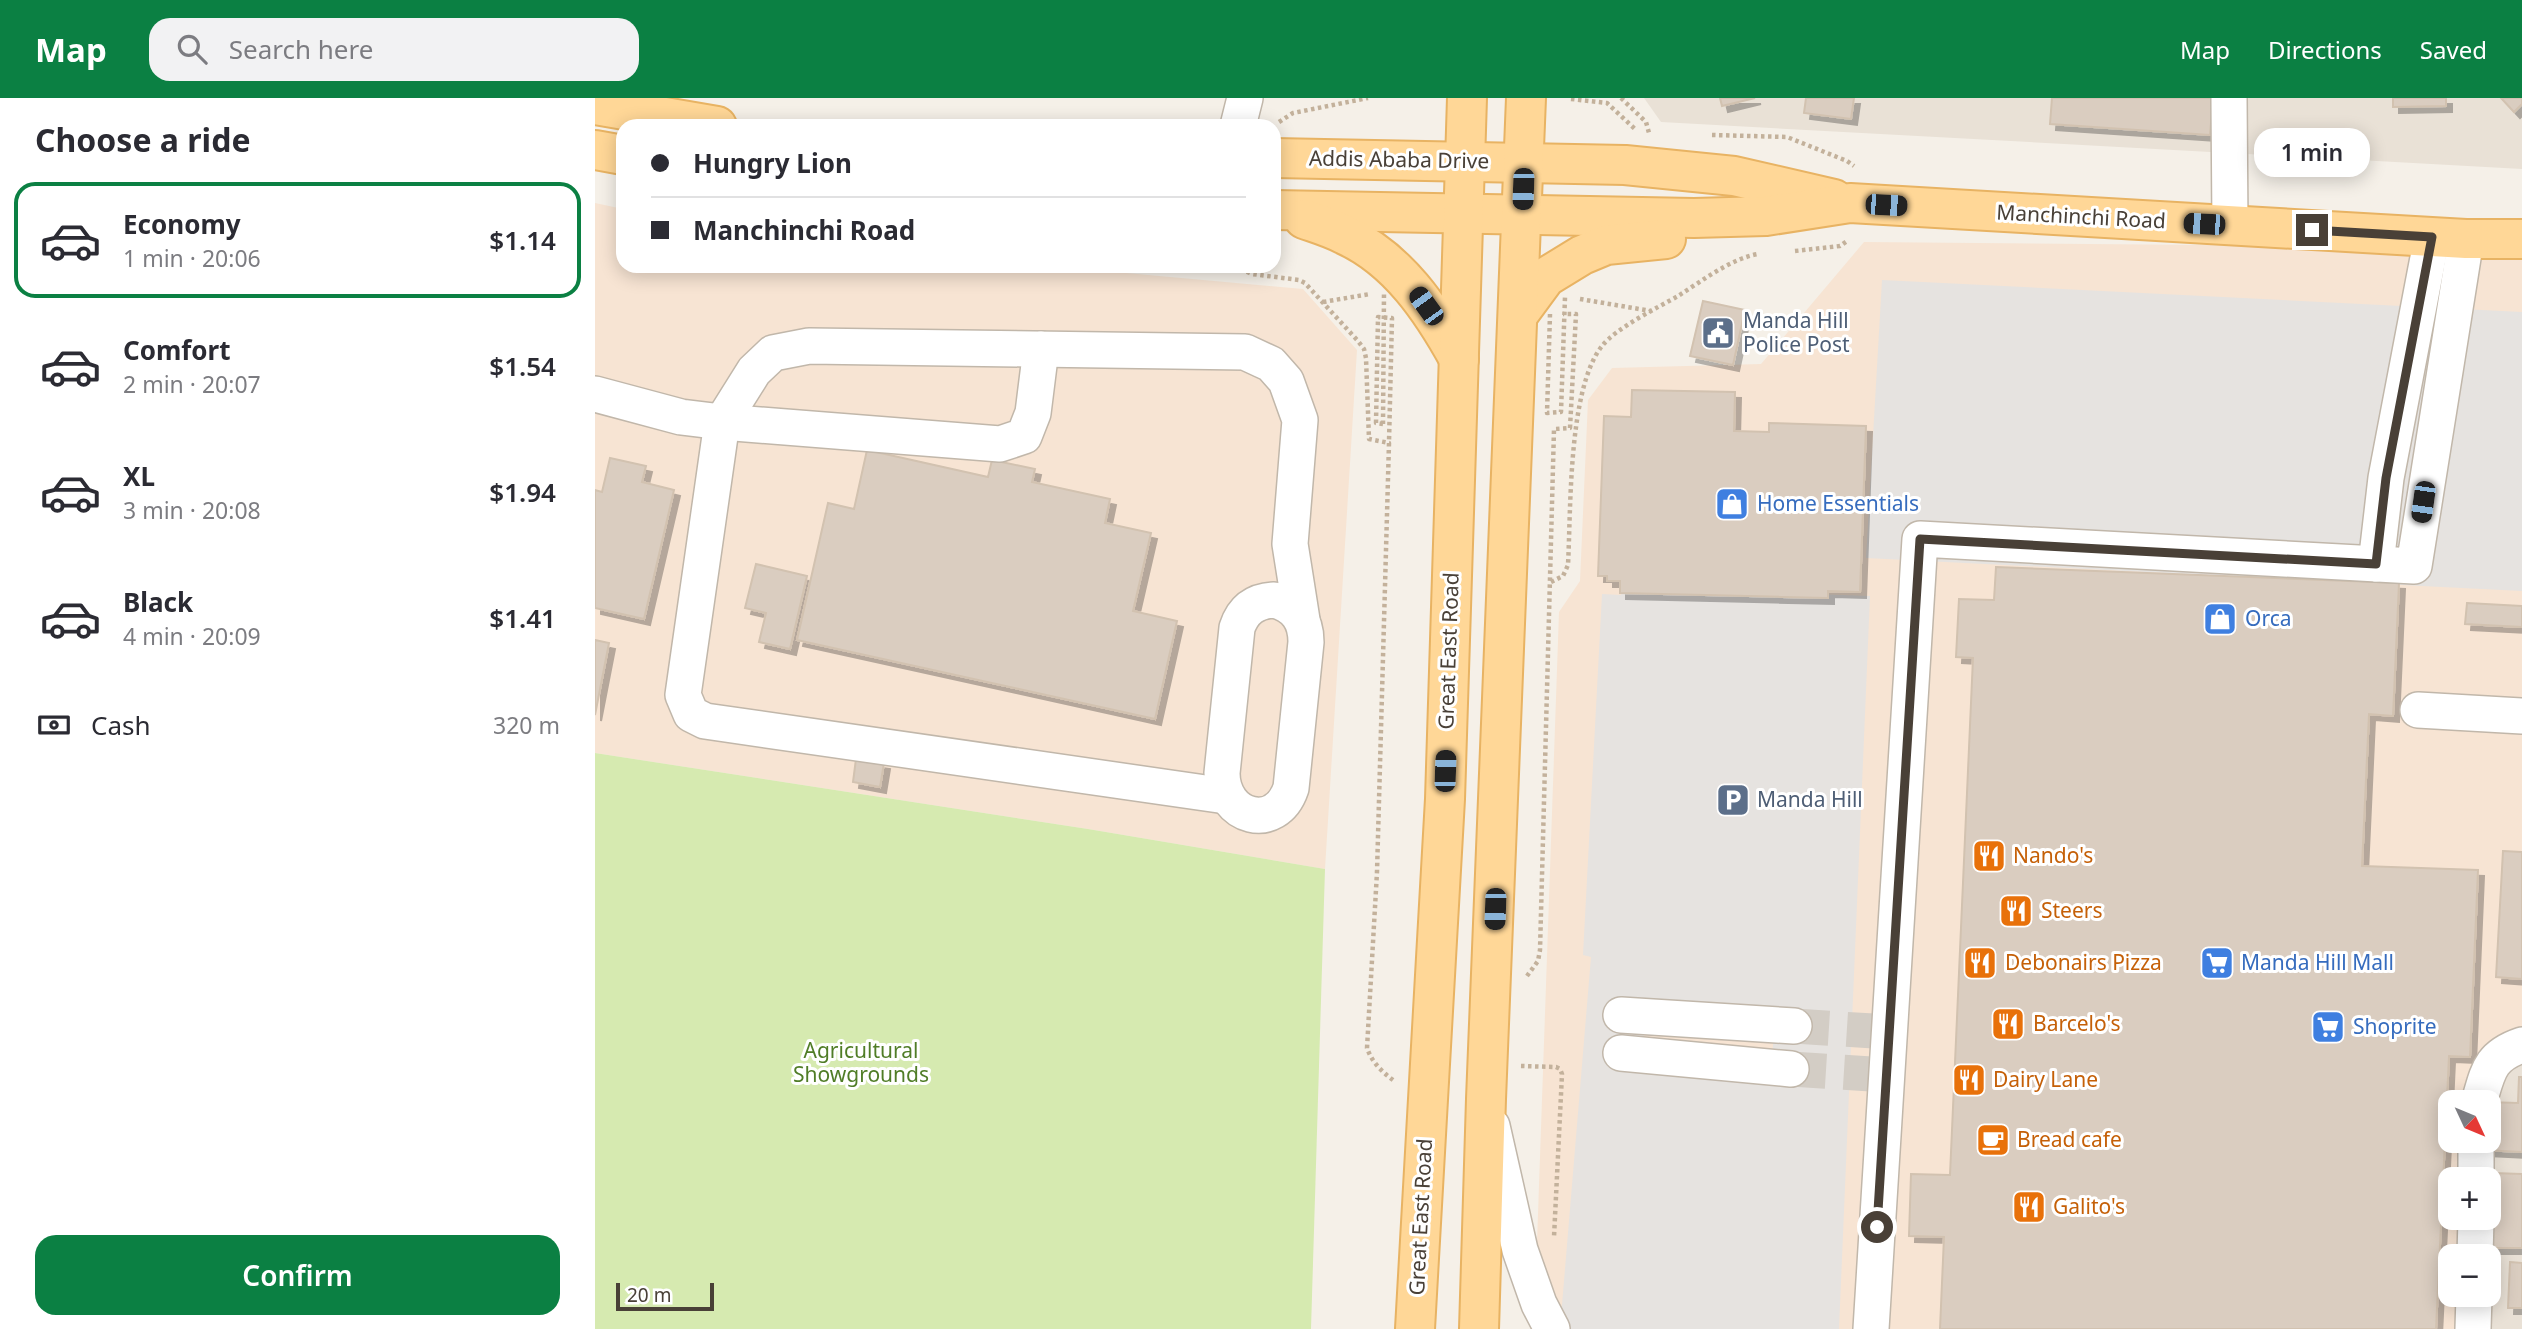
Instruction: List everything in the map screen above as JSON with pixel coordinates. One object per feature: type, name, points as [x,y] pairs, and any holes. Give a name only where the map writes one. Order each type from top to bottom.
[{"type":"main road","points":[[1479,1329],[1486,1099],[1534,315],[1522,215],[1526,98]]},
{"type":"main road","points":[[1402,161],[1438,136],[1467,100]]},
{"type":"main road","name":"Great East Road","points":[[1415,1329],[1445,799],[1467,100]]},
{"type":"main road","points":[[595,105],[676,119]]},
{"type":"main road","points":[[595,150],[616,154]]},
{"type":"main road","name":"Addis Ababa Drive","points":[[1281,158],[1523,162]]},
{"type":"main road","name":"Manchinchi Road","points":[[1523,162],[1625,165],[1701,171],[1770,183],[1855,204],[2449,238],[2522,239]]},
{"type":"main road","name":"Manchinchi Road","points":[[1522,215],[1766,216],[1855,204]]},
{"type":"main road","points":[[1281,211],[1522,215]]},
{"type":"main road","points":[[1281,212],[1347,235],[1385,261],[1414,289],[1439,323],[1459,359]]},
{"type":"main road","points":[[1534,315],[1546,277],[1582,255],[1606,245],[1694,236],[1729,217]]},
{"type":"lane","points":[[1240,119],[1245,98]]},
{"type":"lane","points":[[2229,98],[2230,225]]},
{"type":"lane","points":[[2376,564],[2386,478],[2449,238]]},
{"type":"lane","points":[[1871,1329],[1920,539],[2414,566],[2449,238]]},
{"type":"lane","points":[[1226,796],[705,721],[691,714],[683,695],[722,422],[754,371],[773,353],[809,346],[1245,352],[1271,364],[1286,381],[1300,420],[1290,544],[1302,620]]},
{"type":"lane","points":[[595,418],[681,417],[1000,443],[1024,436],[1033,413],[1041,349]]},
{"type":"lane","points":[[595,394],[681,417]]},
{"type":"lane","points":[[1255,604],[1274,600],[1286,603],[1296,610],[1306,631],[1306,642],[1291,788],[1288,797],[1273,812],[1254,815],[1233,805],[1222,785],[1237,628],[1246,611],[1255,604],[1290,544]]},
{"type":"lane","points":[[2418,710],[2522,716]]},
{"type":"lane","points":[[1621,1015],[1794,1026]]},
{"type":"lane","points":[[2482,1090],[2488,1071],[2505,1051],[2522,1045]]},
{"type":"lane","points":[[1621,1053],[1791,1069]]},
{"type":"lane","points":[[1486,1099],[1520,1250],[1539,1304],[1552,1329]]},
{"type":"lane","points":[[1481,1282],[1492,1312],[1494,1329]]},
{"type":"lane","points":[[2473,1329],[2474,1307]]},
{"type":"path","points":[[1333,104],[1368,98]]},
{"type":"path","points":[[1571,99],[1607,103],[1641,134],[1649,134],[1646,122],[1621,98]]},
{"type":"path","points":[[1317,100],[1318,107]]},
{"type":"path","points":[[1705,135],[1787,137],[1847,161],[1855,167],[1859,175],[1854,231],[1850,239],[1840,246],[1791,251]]},
{"type":"path","points":[[1551,582],[1563,576],[1568,565],[1576,429],[1583,385],[1603,344],[1652,311],[1738,261],[1754,254],[1767,253]]},
{"type":"path","points":[[1250,273],[1305,283],[1364,349],[1369,439],[1389,443]]},
{"type":"path","points":[[1322,302],[1384,292],[1383,424],[1376,423],[1378,317],[1392,318],[1377,873],[1367,1048],[1377,1066],[1427,1106]]},
{"type":"path","points":[[1520,983],[1532,971],[1540,950],[1554,429],[1570,428],[1576,314],[1534,315],[1547,413],[1561,412],[1565,297],[1652,311]]},
{"type":"path","points":[[1514,1063],[1519,1066],[1556,1067],[1562,1074],[1553,1247]]},
{"type":"shaded area","points":[[1644,98],[2522,98],[2522,169],[1661,122]]},
{"type":"shaded area","points":[[595,203],[616,208],[616,273],[1126,273],[1303,289],[1357,350],[1325,869],[1088,829],[595,753]]},
{"type":"shaded area","points":[[1864,242],[2522,248],[2522,1045],[2488,1090],[2438,1090],[2438,1153],[2476,1153],[2476,1167],[2438,1167],[2438,1230],[2476,1230],[2475,1244],[2438,1244],[2438,1307],[2474,1307],[2473,1329],[1534,1329],[1559,612],[1580,581],[1588,400],[1612,368],[1761,364]]},
{"type":"shaded area","points":[[1882,280],[2522,312],[2522,591],[1866,558]]},
{"type":"shaded area","name":"Manda Hill","points":[[1622,587],[1870,596],[1839,1329],[1560,1329],[1591,957],[1583,955],[1602,594],[1621,595]],"holes":[[[1646,1005],[1775,1008],[1771,1081],[1641,1070]]]},
{"type":"shaded area","points":[[2522,1045],[2522,1329],[2473,1329],[2483,1307],[2501,1307],[2501,1244],[2489,1244],[2489,1230],[2501,1230],[2501,1167],[2489,1167],[2489,1153],[2501,1153],[2501,1090],[2496,1090]]},
{"type":"green space","name":"Agricultural Showgrounds","points":[[595,753],[1088,829],[1325,869],[1311,1329],[595,1329]]},
{"type":"building","points":[[1720,98],[1755,98],[1722,106]]},
{"type":"building","points":[[1806,98],[1854,98],[1851,119],[1804,113]]},
{"type":"building","points":[[2052,98],[2213,98],[2210,135],[2050,124]]},
{"type":"building","points":[[2393,98],[2446,98],[2446,106],[2393,107]]},
{"type":"building","points":[[2501,98],[2522,98],[2522,104],[2514,112]]},
{"type":"building","name":"Manda Hill Police Post","points":[[1703,301],[1745,310],[1733,365],[1690,356]]},
{"type":"building","name":"Home Essentials","points":[[1632,390],[1735,392],[1734,431],[1769,432],[1769,423],[1866,426],[1860,592],[1828,591],[1828,598],[1620,593],[1620,581],[1607,581],[1607,576],[1598,576],[1604,416],[1631,417]]},
{"type":"building","points":[[867,450],[988,477],[992,460],[1035,469],[1032,482],[1110,499],[1105,523],[1151,533],[1133,611],[1177,621],[1155,719],[797,640],[828,503],[854,509]]},
{"type":"building","points":[[610,458],[646,466],[642,482],[674,490],[644,619],[595,608],[595,490],[602,492]]},
{"type":"building","points":[[756,564],[807,576],[790,649],[759,642],[766,613],[745,608]]},
{"type":"building","name":"Manda Hill Mall","points":[[1996,567],[2399,583],[2393,716],[2369,714],[2362,866],[2478,870],[2470,1057],[2449,1056],[2447,1090],[2438,1090],[2438,1153],[2444,1153],[2444,1167],[2438,1167],[2438,1230],[2441,1230],[2436,1329],[1940,1329],[1944,1237],[1909,1236],[1911,1174],[1950,1175],[1973,658],[1956,657],[1959,599],[1994,600]]},
{"type":"building","points":[[2467,603],[2522,606],[2522,627],[2465,624]]},
{"type":"building","points":[[595,640],[609,643],[595,715]]},
{"type":"building","points":[[856,759],[884,763],[880,787],[853,782]]},
{"type":"building","points":[[2503,851],[2522,852],[2522,979],[2496,977]]},
{"type":"building","points":[[2519,1077],[2522,1077],[2522,1152],[2501,1151],[2501,1102],[2518,1103]]},
{"type":"building","points":[[2501,1173],[2522,1174],[2522,1248],[2501,1248],[2501,1244],[2492,1244],[2492,1230],[2501,1230]]},
{"type":"building","points":[[2510,1262],[2522,1263],[2522,1308],[2508,1308]]},
{"type":"tunnel","points":[[1794,1026],[1889,1032]]},
{"type":"tunnel","points":[[1791,1069],[1887,1075]]},
{"type":"place","name":"Manda Hill Police Post","points":[[1718,333]]},
{"type":"place","name":"Home Essentials","points":[[1732,504]]},
{"type":"place","name":"Orca","points":[[2220,619]]},
{"type":"place","name":"Manda Hill","points":[[1733,800]]},
{"type":"place","name":"Nando's","points":[[1989,856]]},
{"type":"place","name":"Steers","points":[[2016,911]]},
{"type":"place","name":"Debonairs Pizza","points":[[1980,963]]},
{"type":"place","name":"Manda Hill Mall","points":[[2217,963]]},
{"type":"place","name":"Barcelo's","points":[[2008,1024]]},
{"type":"place","name":"Shoprite","points":[[2328,1027]]},
{"type":"place","name":"Dairy Lane","points":[[1969,1080]]},
{"type":"place","name":"Bread cafe","points":[[1993,1140]]},
{"type":"place","name":"Galito's","points":[[2029,1207]]},
{"type":"route","points":[[1877,1227],[1920,539],[2376,564],[2386,478],[2432,237],[2312,230]]}]
